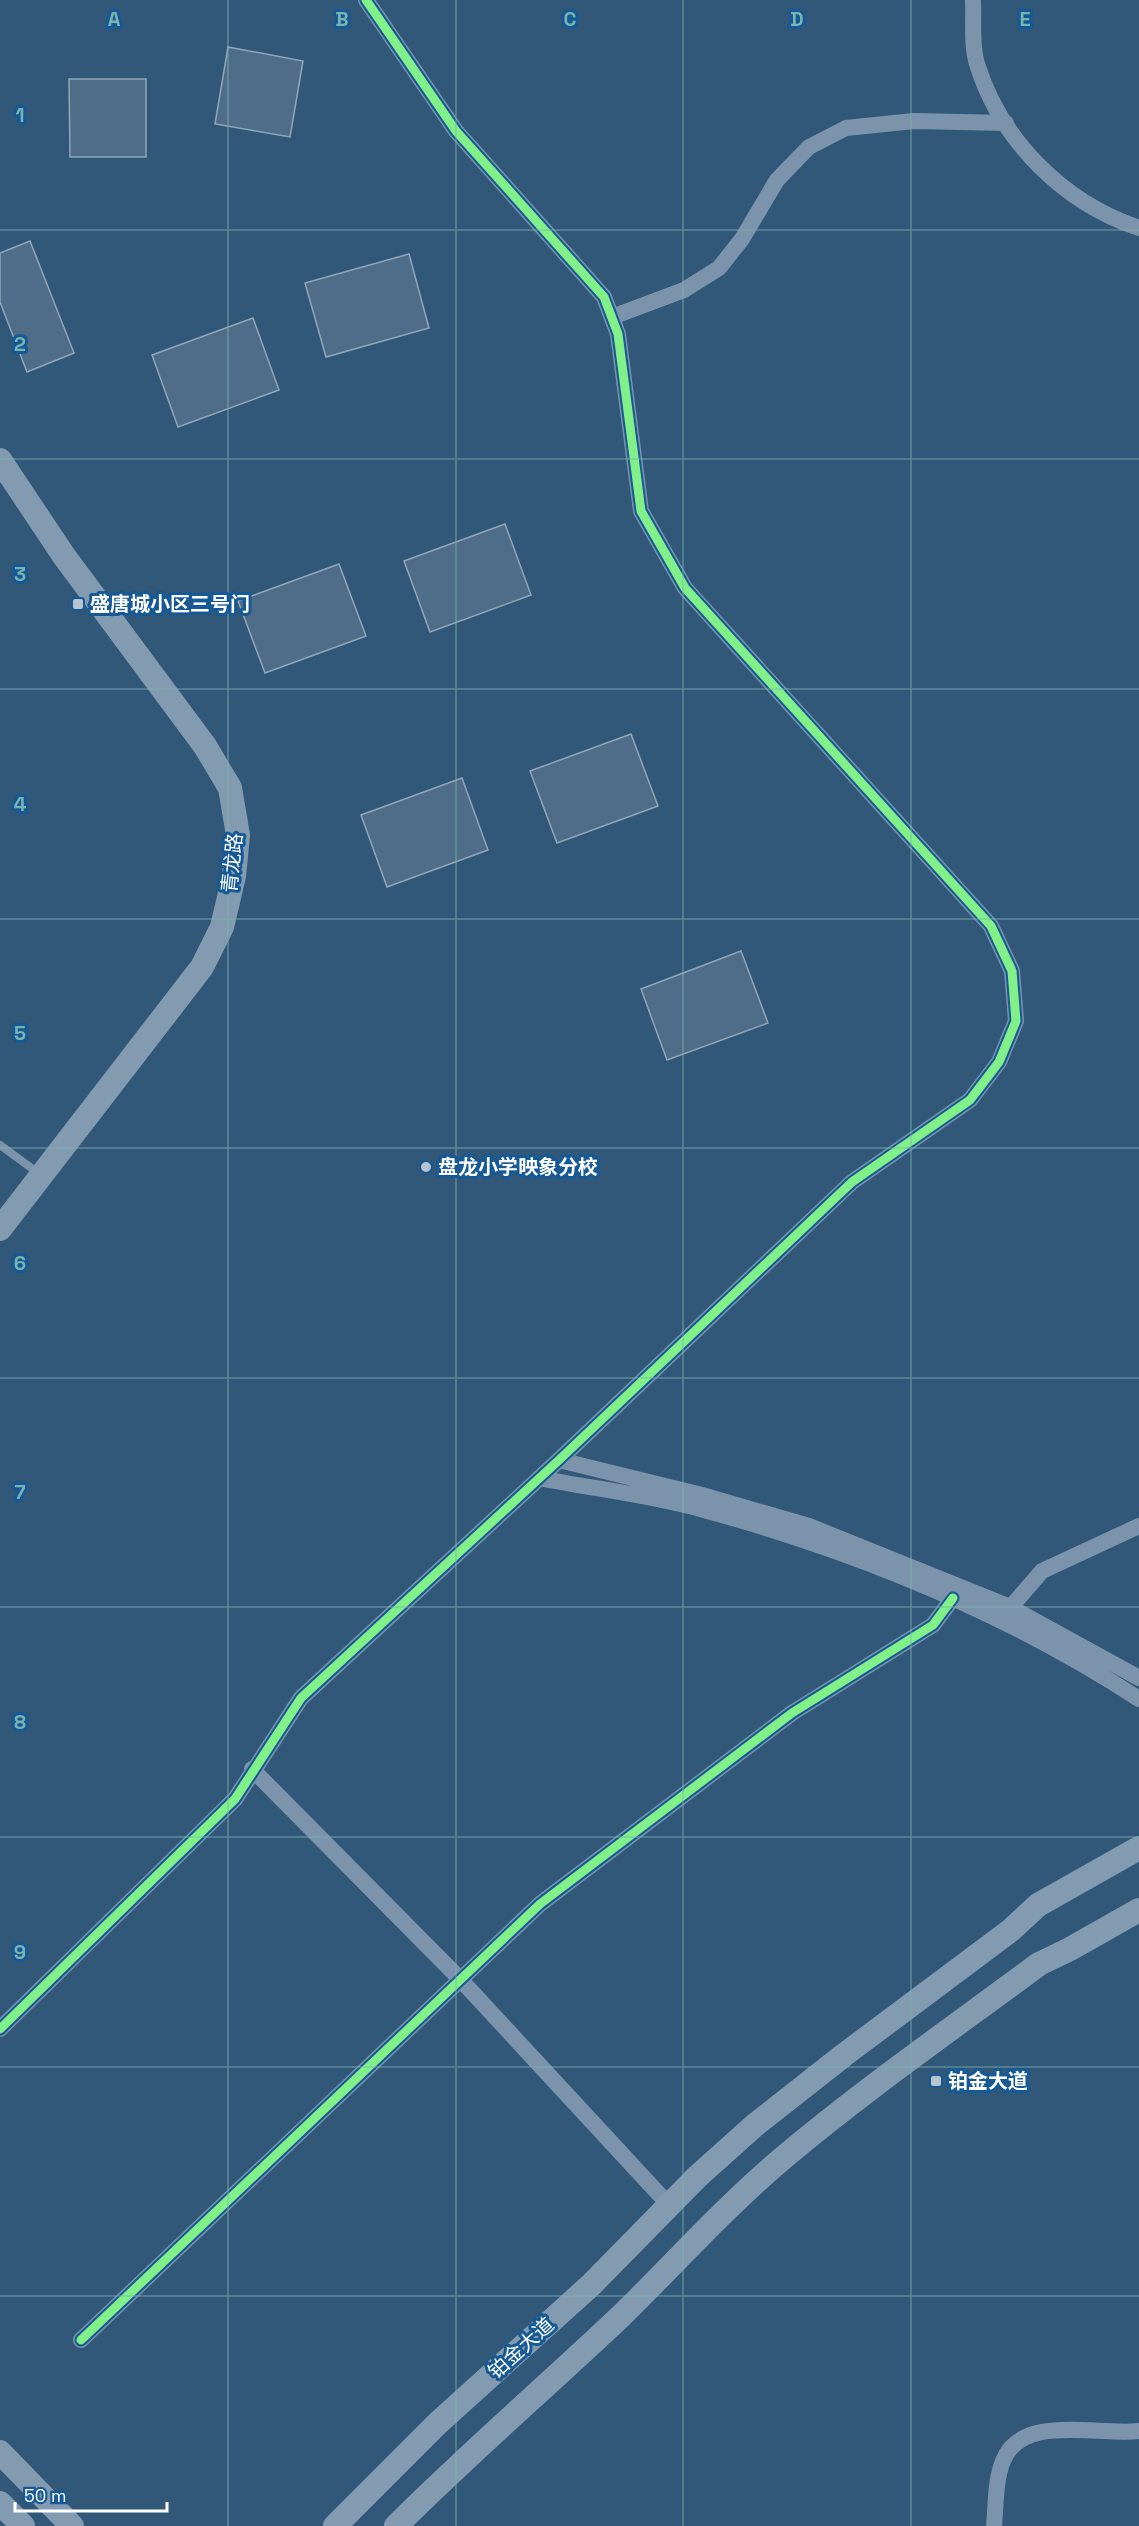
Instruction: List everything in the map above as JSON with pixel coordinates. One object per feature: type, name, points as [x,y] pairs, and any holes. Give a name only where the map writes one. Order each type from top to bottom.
[{"type":"main road","name":"青龙路","points":[[0,460],[64,556],[205,746],[230,788],[238,835],[234,876],[222,927],[202,967],[0,1229]]},
{"type":"main road","name":"铂金大道","points":[[335,2526],[438,2423],[591,2284],[669,2205],[755,2125],[1011,1930],[1038,1905],[1139,1848]]},
{"type":"main road","points":[[396,2526],[467,2455],[621,2315],[726,2208],[783,2158],[1039,1964],[1071,1949],[1139,1910]]},
{"type":"main road","points":[[0,2452],[72,2526]]},
{"type":"main road","points":[[0,2503],[23,2526]]},
{"type":"street","points":[[0,2029],[235,1799],[252,1769],[301,1698],[559,1460],[852,1182],[970,1100],[999,1062],[1016,1020],[1012,971],[991,926],[685,588],[641,511],[618,334],[604,297],[456,131],[366,0]]},
{"type":"street","points":[[973,0],[976,62],[995,106],[1029,156],[1067,193],[1117,221],[1139,228]]},
{"type":"street","points":[[612,317],[684,290],[719,267],[742,239],[777,180],[809,147],[846,128],[914,121],[1006,123]]},
{"type":"street","points":[[559,1460],[702,1495],[809,1526],[1006,1613],[1139,1678]]},
{"type":"street","points":[[539,1478],[701,1509],[807,1540],[953,1598],[1006,1613],[1139,1699]]},
{"type":"street","points":[[1006,1613],[1042,1571],[1139,1526]]},
{"type":"street","points":[[81,2340],[540,1904],[792,1713],[933,1625],[953,1598]]},
{"type":"street","points":[[252,1769],[461,1980],[669,2205]]},
{"type":"street","points":[[993,2526],[1002,2463],[1010,2447],[1028,2434],[1050,2431],[1139,2431]]},
{"type":"lane","points":[[0,1145],[42,1176]]},
{"type":"building","points":[[228,47],[303,61],[290,137],[215,124]]},
{"type":"building","points":[[69,79],[146,79],[146,157],[70,157]]},
{"type":"building","points":[[30,241],[74,353],[27,372],[0,302],[0,253]]},
{"type":"building","points":[[409,254],[429,328],[326,357],[305,283]]},
{"type":"building","points":[[253,318],[279,390],[178,427],[152,355]]},
{"type":"building","points":[[505,524],[531,595],[430,632],[404,561]]},
{"type":"building","points":[[339,564],[366,636],[265,673],[238,601]]},
{"type":"building","points":[[631,734],[658,806],[557,843],[530,771]]},
{"type":"building","points":[[462,778],[488,850],[387,887],[361,815]]},
{"type":"building","points":[[741,951],[768,1023],[667,1060],[641,989]]},
{"type":"cycle path","points":[[0,2029],[235,1799],[301,1698],[559,1460],[852,1182],[970,1100],[999,1062],[1016,1021],[1012,971],[991,926],[685,588],[641,511],[618,334],[604,297],[456,131],[366,0]]},
{"type":"cycle path","points":[[81,2340],[540,1904],[792,1713],[933,1625],[953,1598]]},
{"type":"place","name":"盛唐城小区三号门","points":[[78,604]]},
{"type":"place","name":"盘龙小学映象分校","points":[[426,1167]]},
{"type":"place","name":"铂金大道","points":[[936,2081]]}]
